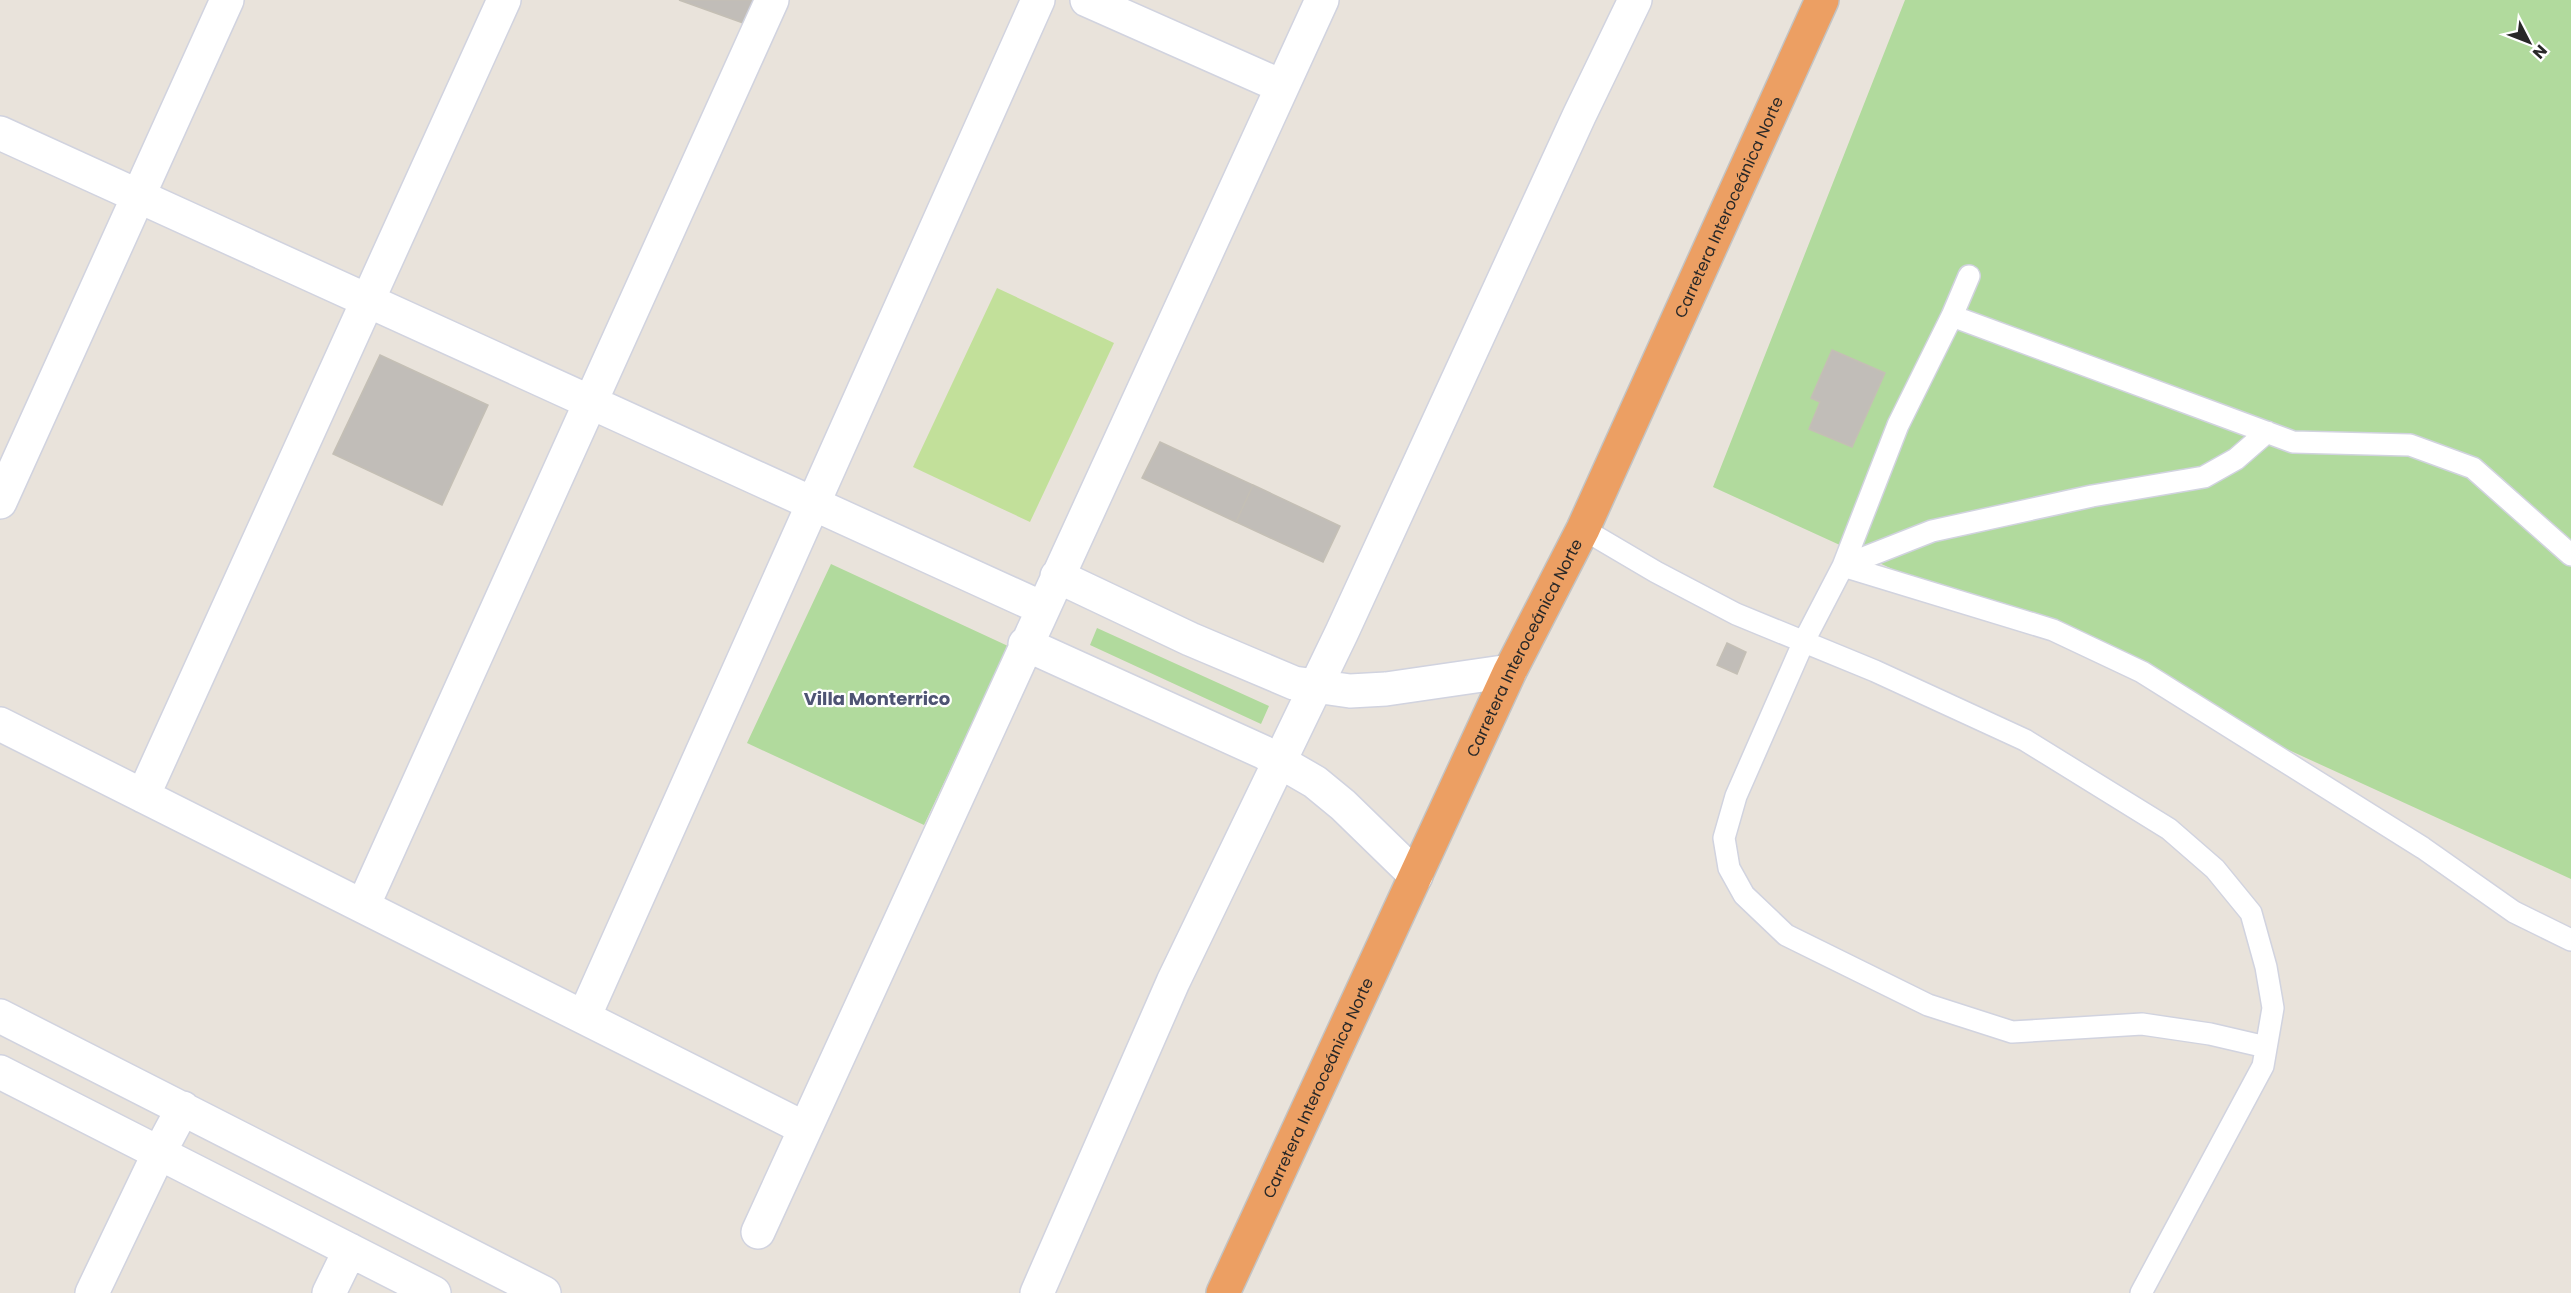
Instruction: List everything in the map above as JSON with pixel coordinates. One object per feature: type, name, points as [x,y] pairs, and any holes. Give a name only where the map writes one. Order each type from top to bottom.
[{"type":"highway","name":"Carretera Interoceánica Norte","points":[[1223,1293],[1510,671],[1583,529],[1822,0]]},
{"type":"street","points":[[0,501],[226,0]]},
{"type":"street","points":[[143,796],[504,0]]},
{"type":"street","points":[[363,906],[772,0]]},
{"type":"street","points":[[584,1017],[1038,0]]},
{"type":"street","points":[[1087,0],[1281,86]]},
{"type":"street","points":[[758,1232],[1025,644],[1322,0]]},
{"type":"street","points":[[1036,1293],[1173,982],[1315,686],[1635,0]]},
{"type":"street","points":[[0,133],[1042,608]]},
{"type":"street","points":[[1057,576],[1190,639],[1294,683],[1350,691],[1386,689],[1510,671]]},
{"type":"street","points":[[1025,644],[1263,752],[1315,782],[1343,805],[1416,876]]},
{"type":"street","points":[[0,724],[804,1128]]},
{"type":"street","points":[[0,1016],[544,1293]]},
{"type":"street","points":[[0,1072],[434,1293]]},
{"type":"street","points":[[92,1293],[183,1108]]},
{"type":"street","points":[[329,1293],[350,1250]]},
{"type":"lane","points":[[1969,276],[1952,316],[1898,425],[1843,566],[1804,641],[1736,796],[1724,838],[1729,868],[1744,895],[1786,935],[1928,1005],[2012,1032],[2142,1024],[2210,1034],[2266,1047]]},
{"type":"lane","points":[[1952,316],[2293,442],[2410,445],[2473,468],[2571,555]]},
{"type":"lane","points":[[1843,566],[1932,531],[2092,496],[2204,477],[2236,459],[2267,432]]},
{"type":"lane","points":[[1583,529],[1656,572],[1736,614],[1952,705],[2025,740],[2169,830],[2215,869],[2251,913],[2266,967],[2273,1008],[2263,1066],[2141,1293]]},
{"type":"lane","points":[[1843,566],[2053,630],[2142,672],[2423,848],[2514,912],[2571,940]]},
{"type":"green space","points":[[1905,0],[2571,0],[2571,879],[1713,487]]},
{"type":"green space","points":[[997,288],[1114,343],[1030,522],[913,467]]},
{"type":"green space","points":[[831,564],[1008,646],[924,825],[747,743]]},
{"type":"green space","points":[[1097,628],[1269,706],[1261,724],[1090,645]]},
{"type":"building","points":[[679,0],[756,0],[746,24]]},
{"type":"building","points":[[1832,350],[1885,373],[1852,447],[1809,429],[1820,402],[1811,398]]},
{"type":"building","points":[[380,355],[488,405],[442,505],[333,454]]},
{"type":"building","points":[[1160,442],[1253,485],[1236,522],[1142,478]]},
{"type":"building","points":[[1253,485],[1340,526],[1323,562],[1236,522]]},
{"type":"building","points":[[1727,643],[1746,652],[1737,674],[1717,665]]},
{"type":"district","name":"Villa Monterrico","points":[[877,698]]}]
